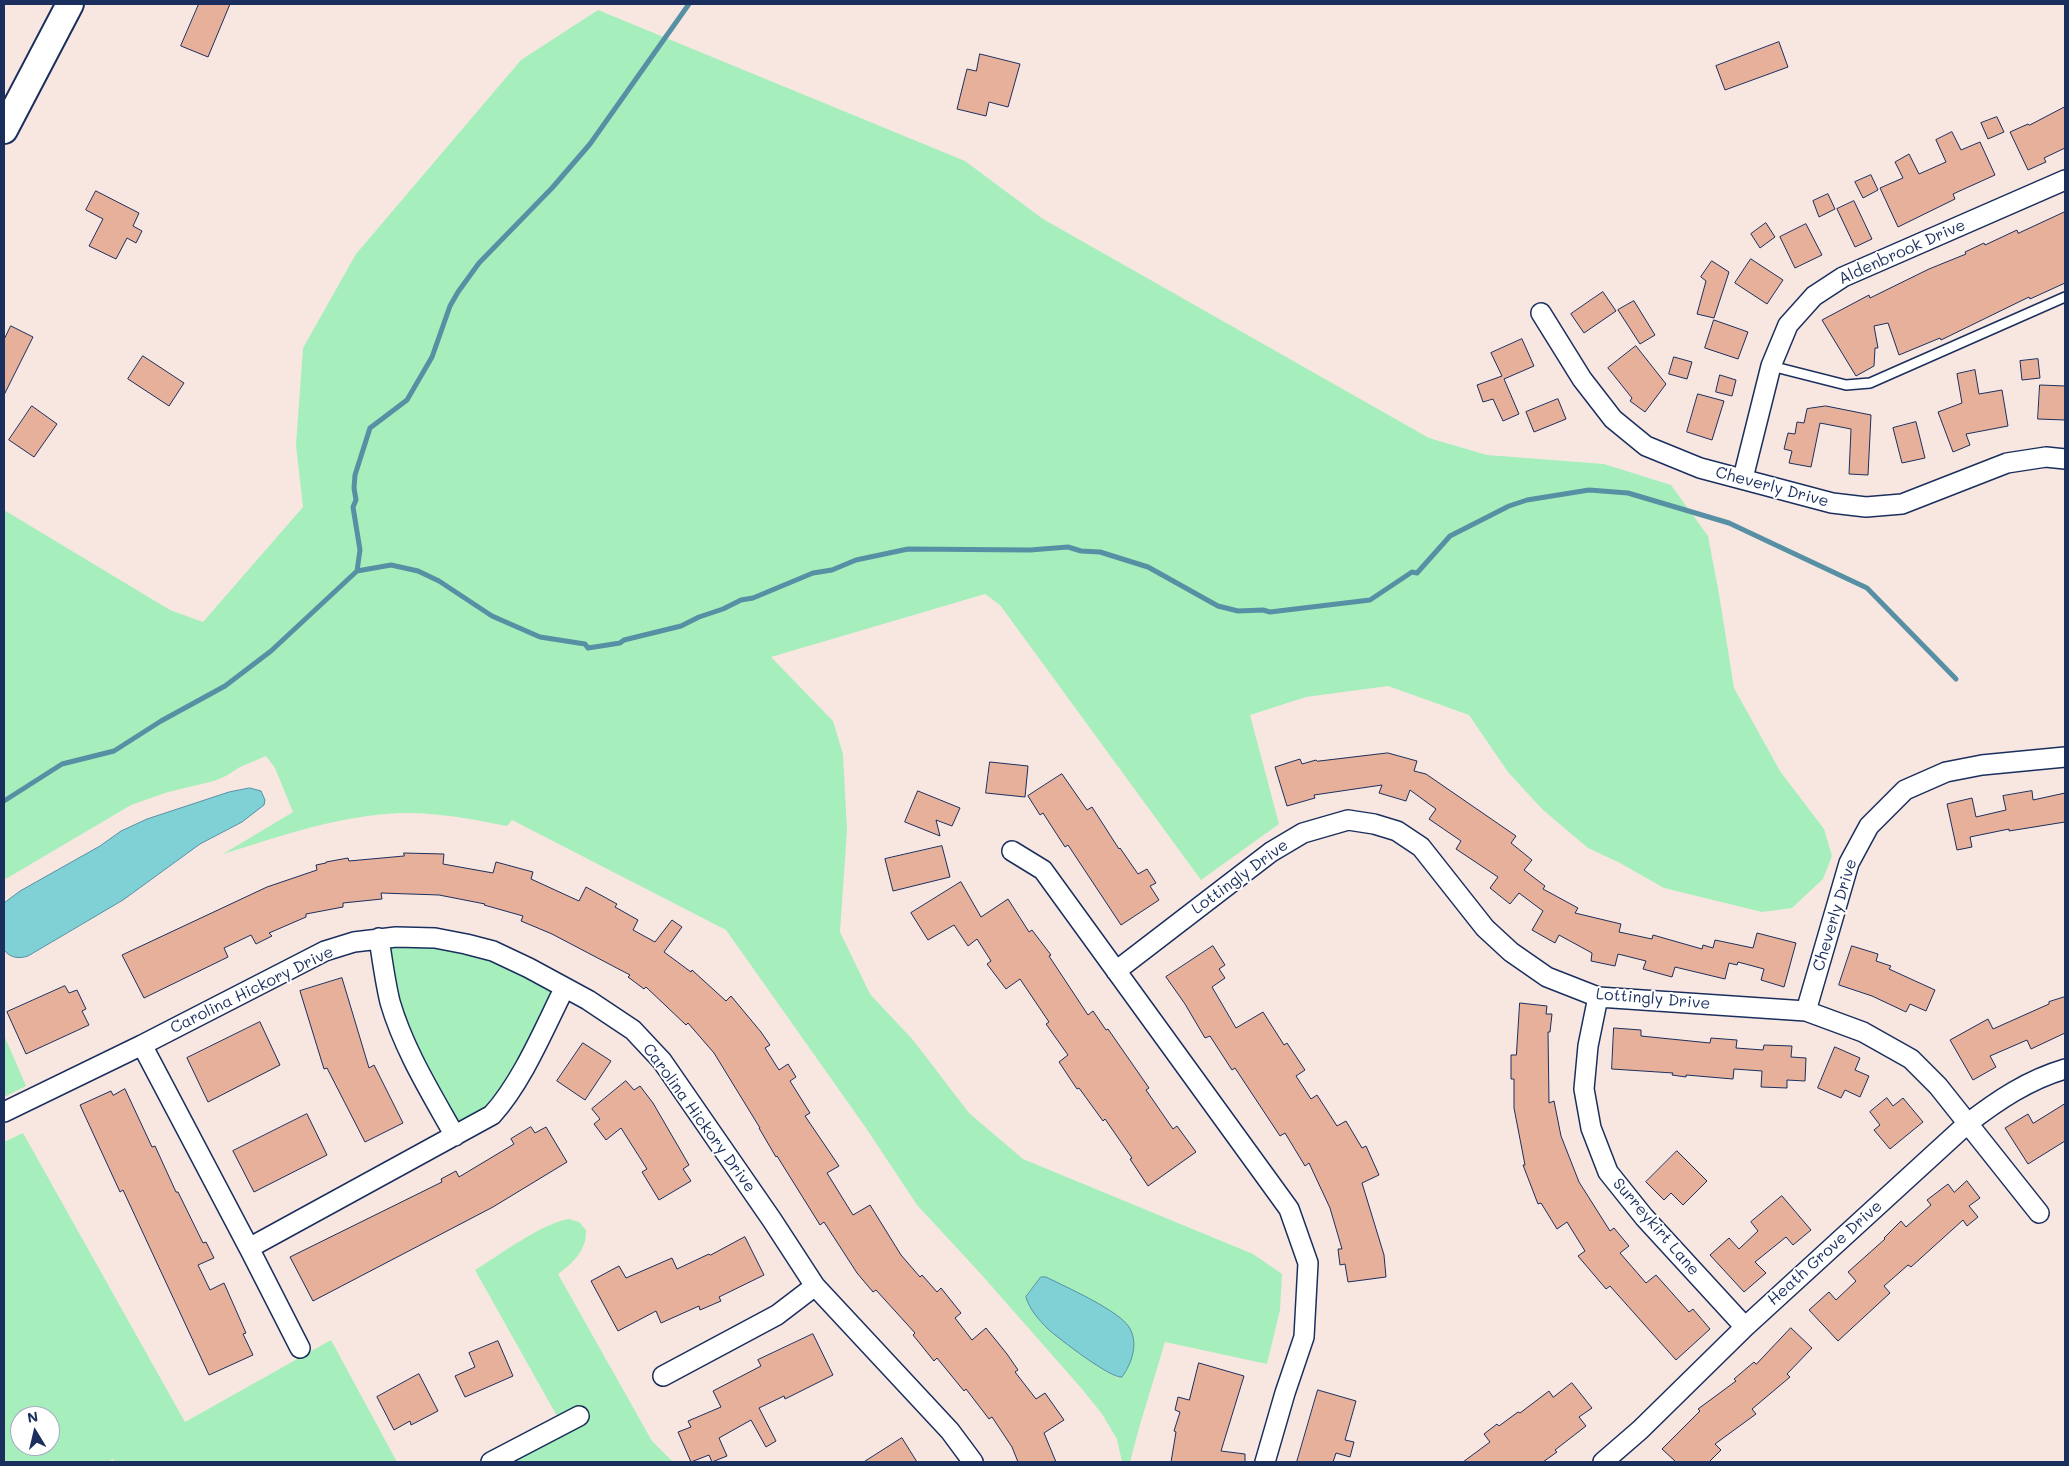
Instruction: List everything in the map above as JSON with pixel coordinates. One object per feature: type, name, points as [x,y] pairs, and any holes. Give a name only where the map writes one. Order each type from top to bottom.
[{"type":"main road","points":[[4,130],[70,4]]},
{"type":"street","name":"Aldenbrook Drive","points":[[1743,478],[1771,366],[1788,325],[1814,296],[1842,276],[2065,180]]},
{"type":"street","name":"Cheverly Drive","points":[[1541,313],[1582,380],[1613,419],[1646,446],[1700,468],[1832,503],[1866,507],[1902,504],[2007,463],[2046,456],[2065,459]]},
{"type":"street","name":"Cheverly Drive","points":[[1806,1011],[1849,863],[1869,826],[1905,790],[1946,772],[1982,765],[2065,757]]},
{"type":"street","name":"Lottingly Drive","points":[[1116,971],[1271,852],[1303,833],[1348,820],[1374,824],[1397,831],[1421,847],[1485,928],[1511,952],[1547,977],[1598,996],[1806,1011],[1863,1032],[1911,1059],[1938,1086],[2039,1213]]},
{"type":"street","points":[[1012,851],[1043,870],[1289,1208],[1308,1263],[1304,1337],[1265,1462]]},
{"type":"street","name":"Carolina Hickory Drive","points":[[4,1112],[142,1045],[324,951],[354,942],[396,937],[435,938],[484,949],[529,968],[588,1000],[633,1030],[662,1061],[772,1220],[815,1286],[950,1431],[973,1462]]},
{"type":"street","points":[[379,938],[390,1002],[403,1039],[419,1073],[455,1136]]},
{"type":"street","points":[[248,1248],[486,1120],[498,1109],[508,1095],[542,1034],[564,988]]},
{"type":"street","name":"Surreykirt Lane","points":[[1598,996],[1588,1046],[1584,1089],[1591,1128],[1608,1172],[1644,1217],[1744,1327]]},
{"type":"street","points":[[142,1045],[300,1348]]},
{"type":"street","name":"Heath Grove Drive","points":[[1603,1462],[1640,1430],[1744,1327],[1967,1124],[2006,1095],[2044,1075],[2065,1069]]},
{"type":"street","points":[[663,1376],[763,1323],[815,1286]]},
{"type":"street","points":[[491,1462],[579,1416]]},
{"type":"lane","points":[[1771,366],[1846,385],[1870,384],[2065,297]]},
{"type":"green space","points":[[598,10],[965,161],[1043,219],[1429,438],[1487,455],[1604,464],[1671,485],[1708,536],[1734,688],[1780,771],[1824,829],[1832,856],[1823,879],[1792,908],[1762,912],[1664,888],[1620,863],[1588,848],[1542,809],[1508,772],[1469,715],[1388,686],[1306,697],[1250,715],[1279,824],[1201,880],[1000,605],[985,594],[771,657],[833,721],[843,754],[847,830],[840,932],[870,994],[913,1040],[969,1113],[1023,1159],[1253,1254],[1282,1274],[1280,1310],[1267,1364],[1165,1342],[1130,1462],[1122,1462],[1117,1439],[1102,1414],[1082,1389],[980,1273],[917,1205],[866,1128],[726,930],[512,820],[507,826],[441,815],[401,813],[377,815],[311,827],[223,854],[293,812],[275,768],[266,756],[214,781],[168,792],[131,805],[4,880],[4,510],[170,610],[203,622],[303,507],[296,445],[303,348],[356,254],[521,60]],"holes":[[[1041,1277],[1046,1277],[1118,1317],[1118,1378],[1066,1341],[1040,1318],[1031,1307],[1026,1297]]]},
{"type":"green space","points":[[379,938],[435,938],[564,989],[509,1095],[455,1136],[419,1073]]},
{"type":"green space","points":[[4,1035],[26,1086],[4,1097]]},
{"type":"green space","points":[[23,1133],[185,1422],[331,1340],[397,1462],[115,1462],[113,1459],[108,1462],[4,1462],[4,1142]]},
{"type":"green space","points":[[569,1219],[579,1222],[586,1230],[586,1237],[582,1250],[558,1274],[652,1441],[673,1462],[491,1462],[562,1425],[475,1270],[521,1240],[546,1227]]},
{"type":"water","points":[[250,788],[261,791],[265,800],[264,805],[242,822],[200,844],[123,900],[28,956],[15,957],[9,955],[4,950],[4,903],[20,891],[100,846],[121,831],[147,819],[229,792]]},
{"type":"water","points":[[1041,1277],[1046,1277],[1103,1306],[1123,1320],[1129,1327],[1134,1340],[1134,1346],[1129,1366],[1122,1377],[1107,1372],[1085,1357],[1054,1334],[1038,1318],[1029,1306],[1026,1297]]},
{"type":"building","points":[[199,4],[230,4],[208,57],[181,46]]},
{"type":"building","points":[[1779,42],[1788,67],[1725,90],[1716,66]]},
{"type":"building","points":[[980,54],[1020,64],[1008,107],[989,102],[986,116],[957,109],[967,69],[976,71]]},
{"type":"building","points":[[2065,107],[2065,148],[2044,158],[2046,162],[2028,170],[2010,132]]},
{"type":"building","points":[[1997,117],[2004,132],[1988,139],[1981,123]]},
{"type":"building","points":[[1952,132],[1961,150],[1980,142],[1995,175],[1953,194],[1955,199],[1898,227],[1880,188],[1903,178],[1895,162],[1909,154],[1919,174],[1946,162],[1936,140]]},
{"type":"building","points":[[1871,175],[1878,190],[1863,198],[1855,182]]},
{"type":"building","points":[[96,191],[139,213],[133,226],[142,231],[136,243],[127,238],[116,259],[89,246],[103,219],[86,210]]},
{"type":"building","points":[[1828,194],[1835,209],[1819,217],[1813,201]]},
{"type":"building","points":[[1854,201],[1872,239],[1855,247],[1837,209]]},
{"type":"building","points":[[2065,212],[2065,283],[2030,299],[2029,297],[1941,340],[1940,338],[1899,355],[1888,323],[1874,326],[1878,348],[1875,348],[1874,366],[1856,376],[1822,320],[1869,295],[1870,298],[1929,269],[1966,254],[1965,252],[1984,243],[1985,245],[2017,230],[2018,233]]},
{"type":"building","points":[[1766,223],[1775,237],[1760,248],[1751,234]]},
{"type":"building","points":[[1806,224],[1822,255],[1795,268],[1780,237]]},
{"type":"building","points":[[1751,259],[1783,280],[1767,304],[1735,283]]},
{"type":"building","points":[[1712,261],[1729,272],[1714,318],[1697,314],[1706,281],[1701,277]]},
{"type":"building","points":[[1603,292],[1616,311],[1584,333],[1571,314]]},
{"type":"building","points":[[1634,301],[1655,335],[1640,344],[1618,310]]},
{"type":"building","points":[[1714,320],[1748,332],[1738,359],[1705,348]]},
{"type":"building","points":[[11,326],[33,337],[4,395],[4,340]]},
{"type":"building","points":[[1522,339],[1534,366],[1504,379],[1519,414],[1503,421],[1493,399],[1483,402],[1477,385],[1502,376],[1491,353]]},
{"type":"building","points":[[1636,346],[1666,384],[1645,412],[1630,401],[1632,398],[1608,368]]},
{"type":"building","points":[[143,356],[184,383],[169,406],[128,379]]},
{"type":"building","points":[[1674,357],[1692,362],[1687,379],[1669,374]]},
{"type":"building","points":[[2038,359],[2040,378],[2022,380],[2020,361]]},
{"type":"building","points":[[1975,370],[1979,394],[2002,390],[2008,426],[1966,434],[1970,445],[1953,452],[1938,412],[1962,403],[1957,374]]},
{"type":"building","points":[[1720,375],[1736,380],[1732,396],[1716,392]]},
{"type":"building","points":[[2040,385],[2065,386],[2065,420],[2038,419]]},
{"type":"building","points":[[1698,394],[1724,401],[1712,440],[1687,432]]},
{"type":"building","points":[[1558,399],[1566,419],[1534,432],[1526,412]]},
{"type":"building","points":[[32,406],[57,424],[34,457],[9,440]]},
{"type":"building","points":[[1826,406],[1871,415],[1868,475],[1849,474],[1851,429],[1820,423],[1811,467],[1789,463],[1792,451],[1784,449],[1788,433],[1795,434],[1797,422],[1804,423],[1807,409]]},
{"type":"building","points":[[1916,422],[1925,458],[1902,463],[1893,428]]},
{"type":"building","points":[[1388,753],[1417,761],[1414,771],[1426,774],[1516,836],[1511,843],[1532,860],[1524,870],[1545,886],[1543,889],[1578,908],[1575,913],[1621,924],[1619,932],[1652,939],[1653,935],[1702,949],[1703,945],[1713,948],[1715,940],[1753,948],[1757,933],[1796,943],[1784,987],[1761,980],[1764,969],[1738,962],[1737,965],[1729,963],[1725,979],[1675,967],[1672,977],[1643,969],[1646,961],[1618,954],[1615,966],[1591,961],[1592,953],[1559,935],[1555,943],[1532,930],[1543,911],[1519,893],[1510,904],[1490,888],[1498,877],[1456,849],[1461,841],[1429,819],[1436,809],[1410,790],[1406,801],[1379,793],[1382,785],[1314,795],[1315,798],[1287,806],[1275,767],[1300,759],[1302,764],[1316,760]]},
{"type":"building","points":[[990,762],[1028,766],[1025,797],[986,793]]},
{"type":"building","points":[[1062,774],[1087,810],[1092,807],[1119,849],[1138,874],[1147,869],[1156,883],[1150,886],[1159,900],[1121,925],[1068,845],[1065,847],[1043,813],[1040,815],[1028,796]]},
{"type":"building","points":[[918,791],[960,808],[952,826],[936,820],[940,836],[905,822]]},
{"type":"building","points":[[2032,791],[2033,800],[2065,793],[2065,822],[2009,831],[2009,829],[1970,837],[1972,847],[1957,850],[1947,804],[1972,798],[1976,817],[2006,810],[2003,796]]},
{"type":"building","points":[[942,846],[950,877],[893,891],[885,859]]},
{"type":"building","points":[[404,853],[444,854],[443,864],[493,873],[496,862],[533,872],[531,879],[579,901],[586,887],[617,904],[615,907],[638,920],[633,930],[655,942],[672,920],[682,927],[664,952],[691,972],[692,970],[726,1001],[731,996],[770,1045],[765,1048],[779,1070],[788,1064],[796,1077],[790,1081],[810,1113],[805,1116],[839,1166],[827,1173],[853,1215],[870,1205],[901,1255],[920,1277],[922,1275],[937,1292],[941,1288],[961,1313],[955,1318],[972,1340],[986,1328],[1007,1354],[1018,1370],[1015,1372],[1036,1399],[1045,1393],[1064,1420],[1044,1433],[1056,1462],[1018,1462],[1012,1447],[992,1417],[989,1419],[966,1389],[964,1391],[937,1358],[934,1361],[913,1335],[915,1333],[876,1290],[873,1292],[857,1273],[824,1222],[820,1225],[776,1157],[714,1053],[688,1023],[686,1025],[646,987],[644,989],[628,977],[630,975],[552,934],[521,921],[523,916],[485,904],[439,895],[381,893],[382,899],[343,903],[343,907],[306,914],[306,917],[269,933],[272,936],[256,944],[251,935],[224,948],[228,957],[144,998],[122,955],[267,887],[317,870],[316,865],[348,858],[349,861],[404,856]]},
{"type":"building","points":[[961,882],[981,917],[1008,899],[1029,932],[1032,930],[1051,955],[1049,956],[1088,1015],[1093,1011],[1106,1030],[1108,1029],[1149,1088],[1146,1090],[1173,1129],[1177,1126],[1196,1152],[1148,1186],[1130,1159],[1132,1158],[1105,1119],[1103,1121],[1079,1088],[1077,1089],[1059,1062],[1068,1055],[1046,1024],[1049,1022],[1020,979],[1006,989],[987,964],[991,961],[977,939],[968,946],[954,925],[928,940],[911,913]]},
{"type":"building","points":[[1213,946],[1225,965],[1219,969],[1225,978],[1212,987],[1236,1028],[1263,1012],[1284,1045],[1287,1043],[1305,1070],[1296,1076],[1311,1099],[1317,1095],[1337,1126],[1346,1121],[1362,1148],[1366,1146],[1379,1175],[1362,1183],[1384,1255],[1386,1277],[1348,1282],[1345,1264],[1340,1265],[1338,1249],[1342,1249],[1330,1208],[1309,1163],[1305,1166],[1285,1133],[1280,1136],[1235,1068],[1232,1070],[1210,1036],[1205,1038],[1166,977]]},
{"type":"building","points":[[1852,946],[1878,954],[1876,961],[1891,966],[1889,969],[1935,990],[1926,1011],[1910,1004],[1906,1012],[1872,996],[1839,985]]},
{"type":"building","points":[[342,978],[369,1068],[374,1065],[403,1123],[365,1142],[327,1068],[324,1069],[300,991]]},
{"type":"building","points":[[65,986],[69,993],[77,990],[86,1009],[82,1011],[89,1025],[26,1054],[7,1012]]},
{"type":"building","points":[[2065,997],[2065,1033],[2031,1049],[2027,1040],[1990,1056],[1996,1067],[1973,1080],[1950,1040],[1988,1019],[1993,1029],[2049,1004],[2049,1002]]},
{"type":"building","points":[[1520,1003],[1547,1006],[1546,1014],[1552,1014],[1550,1032],[1548,1032],[1549,1103],[1554,1101],[1561,1136],[1579,1182],[1610,1231],[1614,1228],[1629,1246],[1620,1253],[1646,1283],[1656,1275],[1689,1312],[1693,1309],[1710,1329],[1676,1360],[1610,1286],[1606,1289],[1578,1256],[1585,1251],[1567,1222],[1557,1229],[1541,1203],[1538,1204],[1523,1165],[1525,1165],[1514,1108],[1514,1079],[1511,1079],[1511,1055],[1516,1055]]},
{"type":"building","points":[[260,1022],[280,1065],[208,1102],[187,1058]]},
{"type":"building","points":[[1614,1028],[1641,1030],[1641,1036],[1710,1043],[1711,1038],[1737,1040],[1736,1048],[1763,1050],[1764,1045],[1792,1046],[1791,1057],[1806,1058],[1805,1081],[1787,1080],[1787,1088],[1761,1087],[1762,1071],[1734,1069],[1733,1079],[1686,1075],[1686,1077],[1672,1075],[1673,1073],[1612,1069]]},
{"type":"building","points":[[583,1043],[611,1061],[585,1100],[557,1081]]},
{"type":"building","points":[[1835,1047],[1860,1058],[1855,1070],[1869,1076],[1860,1097],[1845,1090],[1841,1098],[1818,1088]]},
{"type":"building","points":[[626,1081],[634,1090],[640,1086],[653,1103],[689,1165],[683,1169],[691,1181],[659,1200],[642,1172],[647,1169],[621,1128],[606,1140],[594,1124],[600,1119],[592,1109]]},
{"type":"building","points":[[125,1089],[152,1147],[155,1146],[176,1192],[178,1192],[203,1243],[206,1242],[214,1258],[198,1265],[210,1290],[224,1283],[246,1333],[243,1334],[253,1355],[209,1375],[123,1190],[120,1192],[80,1105],[111,1091],[113,1095]]},
{"type":"building","points":[[1887,1098],[1893,1106],[1903,1098],[1923,1122],[1890,1149],[1874,1130],[1880,1125],[1870,1112]]},
{"type":"building","points":[[2065,1104],[2065,1141],[2028,1164],[2005,1128],[2028,1114],[2033,1123]]},
{"type":"building","points":[[307,1114],[327,1155],[254,1192],[233,1151]]},
{"type":"building","points":[[531,1127],[535,1133],[546,1127],[567,1162],[493,1207],[313,1301],[290,1257],[442,1182],[441,1179],[456,1171],[459,1177],[514,1144],[511,1139]]},
{"type":"building","points":[[1677,1151],[1707,1181],[1683,1205],[1671,1193],[1664,1200],[1646,1182]]},
{"type":"building","points":[[1967,1181],[1980,1198],[1969,1206],[1978,1217],[1967,1226],[1963,1220],[1911,1267],[1908,1265],[1884,1286],[1890,1293],[1838,1341],[1809,1310],[1829,1292],[1836,1300],[1856,1281],[1848,1272],[1885,1239],[1901,1221],[1906,1227],[1931,1205],[1927,1200],[1948,1184],[1954,1192]]},
{"type":"building","points":[[1782,1196],[1811,1230],[1793,1245],[1786,1237],[1755,1262],[1766,1273],[1744,1292],[1710,1255],[1729,1238],[1739,1249],[1758,1231],[1751,1222]]},
{"type":"building","points":[[745,1237],[764,1275],[719,1297],[721,1301],[700,1310],[699,1306],[661,1323],[656,1311],[618,1331],[591,1281],[619,1266],[626,1278],[672,1258],[677,1269]]},
{"type":"building","points":[[1791,1328],[1812,1348],[1787,1374],[1790,1377],[1752,1409],[1756,1414],[1715,1444],[1721,1450],[1709,1462],[1676,1462],[1662,1449],[1700,1411],[1698,1409],[1736,1381],[1734,1379],[1754,1362],[1756,1364]]},
{"type":"building","points":[[813,1334],[833,1375],[785,1399],[784,1396],[759,1408],[776,1441],[766,1447],[751,1420],[719,1438],[727,1456],[712,1462],[709,1455],[691,1462],[678,1432],[691,1427],[688,1421],[721,1407],[713,1391],[761,1366],[758,1360]]},
{"type":"building","points":[[498,1341],[513,1376],[465,1397],[455,1376],[475,1367],[469,1353]]},
{"type":"building","points":[[1199,1363],[1244,1376],[1221,1451],[1245,1454],[1245,1462],[1171,1462],[1176,1432],[1174,1431],[1180,1412],[1175,1410],[1178,1397],[1189,1400]]},
{"type":"building","points":[[419,1374],[438,1411],[411,1425],[410,1421],[394,1430],[377,1397]]},
{"type":"building","points":[[1572,1383],[1592,1408],[1579,1417],[1586,1426],[1555,1450],[1557,1452],[1543,1462],[1463,1462],[1490,1442],[1484,1434],[1497,1424],[1499,1426],[1518,1412],[1520,1413],[1549,1391],[1553,1397]]},
{"type":"building","points":[[1318,1390],[1356,1401],[1345,1440],[1354,1442],[1350,1457],[1336,1453],[1333,1462],[1297,1462]]},
{"type":"building","points":[[902,1438],[917,1462],[864,1462]]},
{"type":"waterway","points":[[357,571],[360,550],[353,507],[356,500],[354,488],[355,475],[370,428],[407,400],[432,357],[450,306],[458,292],[479,263],[552,188],[590,144],[689,4]]},
{"type":"waterway","points":[[4,801],[62,764],[114,751],[161,721],[225,686],[271,651],[357,571],[391,565],[418,571],[439,581],[492,616],[540,637],[585,644],[588,648],[620,643],[624,640],[681,626],[741,600],[753,598],[813,573],[832,570],[856,560],[908,549],[1030,550],[1068,547],[1081,551],[1100,552],[1148,567],[1218,606],[1238,611],[1263,610],[1270,612],[1370,600],[1412,572],[1417,573],[1450,536],[1509,506],[1527,500],[1589,490],[1628,493],[1729,523],[1867,588],[1956,679]]}]
